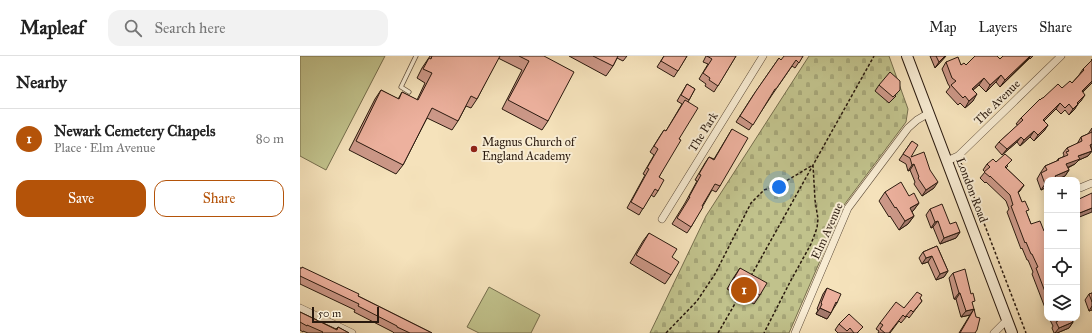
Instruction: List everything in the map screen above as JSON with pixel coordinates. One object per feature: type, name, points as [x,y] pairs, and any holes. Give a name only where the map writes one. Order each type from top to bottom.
[{"type":"main road","name":"London Road","points":[[908,56],[1012,333]]},
{"type":"street","name":"The Park","points":[[662,219],[763,56]]},
{"type":"street","name":"The Avenue","points":[[947,161],[958,156],[1061,56]]},
{"type":"street","name":"Elm Avenue","points":[[796,330],[848,208],[908,128],[917,120],[929,113]]},
{"type":"street","points":[[1080,188],[1092,183]]},
{"type":"street","points":[[300,308],[352,333]]},
{"type":"street","points":[[994,333],[1007,320]]},
{"type":"street","points":[[796,330],[805,333]]},
{"type":"lane","points":[[409,92],[401,87],[416,56]]},
{"type":"path","points":[[748,280],[874,56]]},
{"type":"path","points":[[960,161],[1026,333]]},
{"type":"path","points":[[666,333],[697,301],[714,274],[751,203],[764,190],[781,184],[813,165]]},
{"type":"path","points":[[764,333],[811,244],[817,228],[818,219],[815,200],[813,165]]},
{"type":"path","points":[[718,333],[741,294]]},
{"type":"green space","points":[[300,56],[385,56],[326,170],[300,156]]},
{"type":"green space","points":[[809,56],[889,56],[908,109],[906,122],[844,205],[789,333],[650,333],[706,216]]},
{"type":"green space","points":[[489,287],[540,315],[531,333],[479,333],[467,327]]},
{"type":"building","points":[[432,56],[500,56],[477,99],[471,96],[458,121],[432,108],[403,165],[356,141],[381,90],[399,99],[402,92],[418,100],[432,73],[423,69],[429,58],[431,59]]},
{"type":"building","points":[[519,56],[544,56],[574,72],[548,121],[508,100],[529,61]]},
{"type":"building","points":[[593,56],[618,56],[613,66]]},
{"type":"building","points":[[664,56],[687,56],[678,71],[661,61]]},
{"type":"building","points":[[707,56],[736,56],[718,86],[709,80],[710,78],[703,73],[712,59]]},
{"type":"building","points":[[784,56],[803,56],[799,63],[796,60],[775,89],[753,125],[740,116],[779,58],[781,60]]},
{"type":"building","points":[[936,56],[945,56],[939,62]]},
{"type":"building","points":[[975,56],[997,56],[1000,59],[1003,56],[1030,56],[1005,80],[1001,75],[990,85],[984,78],[972,89],[977,94],[969,101],[965,96],[963,98],[951,85],[956,81],[952,78],[946,62],[958,57],[961,65],[964,63],[966,65]]},
{"type":"building","points":[[1092,60],[1092,81],[1082,91],[1085,95],[1073,109],[1069,104],[1065,108],[1060,103],[1043,120],[1048,125],[1038,135],[1034,131],[1024,140],[1021,137],[1007,149],[999,142],[1023,120],[1021,118],[1040,99],[1058,84],[1062,88],[1070,81],[1072,83]]},
{"type":"building","points":[[890,72],[900,81],[900,90],[893,97],[879,85]]},
{"type":"building","points":[[687,84],[695,89],[689,100],[681,95]]},
{"type":"building","points":[[685,100],[698,108],[679,139],[681,140],[659,177],[664,180],[658,191],[655,189],[643,209],[631,202],[658,149],[654,146],[664,130],[666,131]]},
{"type":"building","points":[[732,129],[748,138],[720,186],[715,184],[691,227],[677,218],[690,197],[701,175],[699,174],[709,157],[714,160]]},
{"type":"building","points":[[1092,132],[1092,144],[1090,145],[1092,151],[1078,156],[1080,159],[1066,164],[1069,170],[1055,176],[1056,177],[1044,177],[1044,181],[1041,173],[1047,170],[1045,166],[1068,155],[1066,152],[1069,151],[1067,148],[1082,141],[1081,137]]},
{"type":"building","points":[[912,141],[918,145],[911,157],[924,152],[930,170],[938,182],[926,190],[918,178],[919,177],[914,164],[912,165],[910,158],[903,154]]},
{"type":"building","points":[[1005,154],[1012,160],[1005,167],[1024,185],[1018,192],[1022,202],[1025,201],[1029,210],[1026,211],[1031,224],[1040,221],[1044,231],[1044,289],[1036,268],[1038,267],[1026,242],[1025,243],[1011,206],[1013,205],[1010,195],[984,172],[990,167],[987,164],[993,159],[996,162]]},
{"type":"building","points":[[901,182],[909,196],[914,193],[919,203],[910,208],[914,216],[905,221],[885,192]]},
{"type":"building","points":[[1092,193],[1092,208],[1080,213],[1080,199]]},
{"type":"building","points":[[942,204],[950,224],[956,222],[960,232],[944,238],[938,221],[935,222],[930,209]]},
{"type":"building","points":[[649,233],[677,249],[672,257],[679,262],[671,275],[636,255]]},
{"type":"building","points":[[937,246],[948,271],[940,274],[932,256],[926,258],[923,252]]},
{"type":"building","points":[[302,267],[359,294],[358,296],[432,333],[410,333],[397,327],[358,306],[359,304],[300,276],[300,268]]},
{"type":"building","points":[[740,268],[767,283],[760,295],[733,280]]},
{"type":"building","points":[[965,269],[971,294],[973,293],[975,301],[972,302],[974,309],[966,311],[953,273]]},
{"type":"building","points":[[827,288],[841,294],[831,313],[820,308]]},
{"type":"building","points":[[917,292],[922,295],[920,298],[922,301],[913,312],[911,310],[905,317],[903,315],[889,333],[885,333],[880,329],[883,325],[880,323],[896,302],[904,308]]},
{"type":"building","points":[[1092,293],[1092,302],[1089,294]]},
{"type":"building","points":[[974,309],[976,317],[980,318],[977,330],[975,333],[960,333]]},
{"type":"building","points":[[300,312],[337,330],[338,327],[349,333],[322,333],[323,332],[300,322]]},
{"type":"building","points":[[849,314],[863,327],[857,333],[854,333],[850,328],[847,331],[839,324]]},
{"type":"building","points":[[1072,321],[1073,322],[1059,328],[1056,322]]},
{"type":"place","name":"Magnus Church of England Academy","points":[[474,149]]},
{"type":"place","name":"Newark Cemetery Chapels","points":[[744,290]]}]
